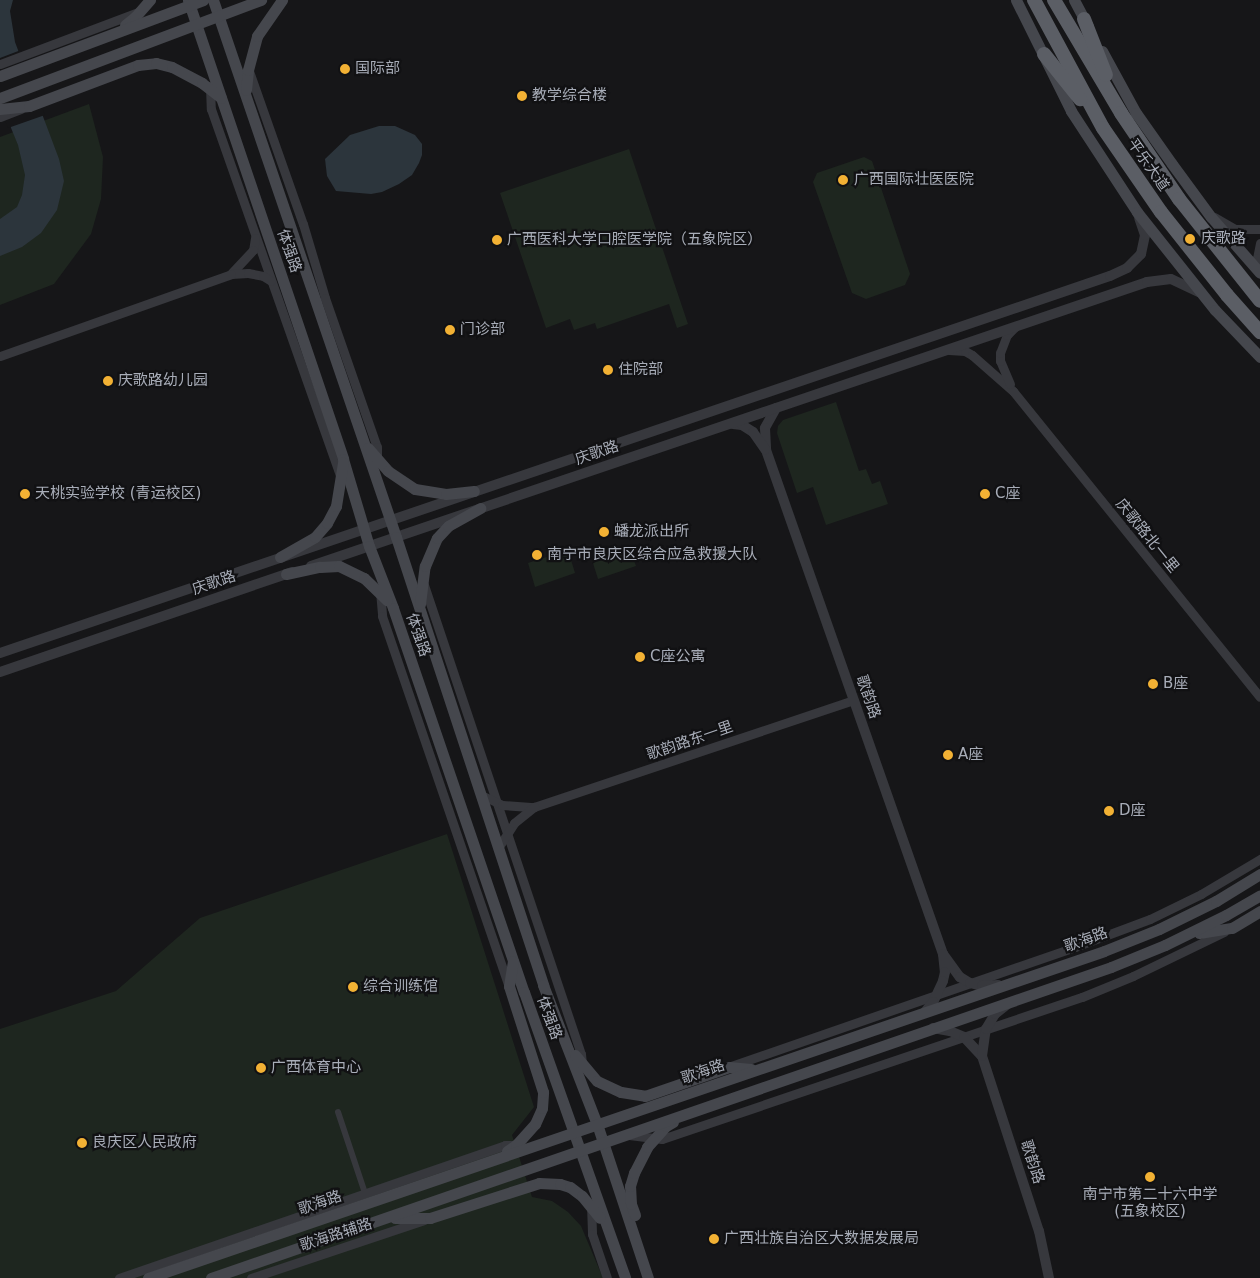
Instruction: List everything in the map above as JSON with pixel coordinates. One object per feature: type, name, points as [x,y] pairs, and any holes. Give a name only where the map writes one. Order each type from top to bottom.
[{"type":"highway","name":"平乐大道","points":[[1034,0],[1103,128],[1161,212],[1227,295],[1260,332]]},
{"type":"highway","name":"平乐大道","points":[[1054,0],[1121,114],[1179,199],[1260,300]]},
{"type":"highway","points":[[1084,19],[1121,114]]},
{"type":"highway","points":[[1044,54],[1103,128]]},
{"type":"main road","points":[[114,33],[142,10],[150,0]]},
{"type":"main road","points":[[0,76],[72,43],[114,33],[189,2],[204,0]]},
{"type":"main road","name":"体强路","points":[[213,0],[396,537],[543,985],[597,1124],[648,1278]]},
{"type":"main road","points":[[0,98],[261,0]]},
{"type":"main road","points":[[245,94],[248,67],[257,36],[282,0]]},
{"type":"main road","points":[[1016,0],[1071,111],[1137,212],[1203,295],[1260,357]]},
{"type":"main road","points":[[1074,0],[1136,113],[1209,215],[1260,273]]},
{"type":"main road","name":"体强路","points":[[189,2],[343,459],[369,546],[393,608],[625,1278]]},
{"type":"main road","points":[[0,109],[29,106],[138,65],[156,62],[172,67],[210,89],[222,99]]},
{"type":"main road","points":[[363,441],[397,479],[415,490],[446,494],[474,491]]},
{"type":"main road","points":[[280,557],[315,537],[327,523],[336,506],[343,459]]},
{"type":"main road","points":[[420,611],[422,581],[430,550],[437,538],[448,526],[480,508]]},
{"type":"main road","points":[[286,574],[320,567],[339,566],[354,571],[380,591],[393,608]]},
{"type":"main road","name":"歌海路","points":[[148,1278],[1104,951],[1159,929],[1216,900],[1260,874]]},
{"type":"main road","points":[[211,1278],[1111,967],[1188,934],[1260,895]]},
{"type":"main road","points":[[1188,934],[1232,928],[1260,911]]},
{"type":"main road","points":[[491,1160],[516,1145],[535,1124],[542,1108],[543,1092],[509,986],[513,959]]},
{"type":"main road","points":[[566,1043],[597,1082],[621,1092],[645,1096],[729,1067],[755,1070]]},
{"type":"main road","points":[[656,1278],[631,1204],[630,1186],[639,1161],[655,1138],[666,1126],[688,1113]]},
{"type":"main road","points":[[386,1218],[430,1218],[539,1183],[560,1184],[570,1187],[591,1206],[608,1229]]},
{"type":"street","points":[[0,64],[72,43],[142,10]]},
{"type":"street","points":[[209,61],[211,109],[341,479]]},
{"type":"street","points":[[248,67],[303,224],[325,298],[377,447],[376,479]]},
{"type":"street","points":[[0,117],[29,106]]},
{"type":"street","name":"庆歌路","points":[[0,652],[1110,276],[1126,268],[1141,254],[1145,235],[1137,212]]},
{"type":"street","points":[[1209,215],[1235,229],[1260,229]]},
{"type":"street","points":[[231,274],[253,250],[255,238]]},
{"type":"street","points":[[1260,243],[1257,258],[1260,268]]},
{"type":"street","points":[[0,356],[231,274],[263,276],[272,281]]},
{"type":"street","points":[[1110,276],[1116,293]]},
{"type":"street","name":"庆歌路","points":[[0,672],[1148,282],[1171,280],[1186,284],[1203,295]]},
{"type":"street","name":"庆歌路北一里","points":[[1013,391],[1004,373],[1000,353],[1007,335],[1016,326]]},
{"type":"street","name":"庆歌路北一里","points":[[945,350],[965,351],[972,355],[1013,391],[1260,698]]},
{"type":"street","name":"歌韵路","points":[[776,408],[766,428],[766,450],[943,954],[945,972],[937,994],[925,1012]]},
{"type":"street","name":"歌韵路","points":[[725,425],[738,424],[748,428],[766,450]]},
{"type":"street","points":[[526,474],[532,491]]},
{"type":"street","points":[[378,571],[382,616],[509,986]]},
{"type":"street","points":[[422,581],[581,1054],[583,1086]]},
{"type":"street","name":"歌韵路东一里","points":[[481,795],[497,803],[516,808],[534,807],[854,700]]},
{"type":"street","name":"歌韵路东一里","points":[[498,848],[514,823],[534,807]]},
{"type":"street","points":[[729,1067],[1150,919],[1201,894],[1260,859]]},
{"type":"street","points":[[627,1134],[662,1139],[1082,997],[1133,976],[1232,928]]},
{"type":"street","name":"歌韵路","points":[[943,954],[953,969],[970,983]]},
{"type":"street","points":[[970,983],[982,986],[1005,984]]},
{"type":"street","points":[[982,1056],[986,1029],[995,1014],[1011,1002]]},
{"type":"street","points":[[932,1028],[950,1031],[964,1037],[982,1056]]},
{"type":"street","name":"歌韵路","points":[[982,1056],[1039,1231],[1049,1278]]},
{"type":"street","points":[[338,1112],[365,1193]]},
{"type":"street","points":[[119,1278],[505,1144],[532,1146]]},
{"type":"street","points":[[591,1179],[592,1234],[607,1278]]},
{"type":"street","name":"歌海路辅路","points":[[251,1278],[430,1218]]},
{"type":"shaded area","points":[[0,0],[13,0],[10,11],[15,42],[59,159],[64,181],[57,210],[41,233],[22,247],[0,256],[0,219],[17,207],[22,195],[25,175],[18,145],[0,101]]},
{"type":"shaded area","points":[[89,104],[103,157],[101,199],[91,234],[54,284],[0,305],[0,137]]},
{"type":"shaded area","points":[[379,126],[395,126],[415,135],[422,144],[422,155],[412,175],[382,192],[371,194],[336,191],[327,176],[325,159],[350,135]]},
{"type":"shaded area","points":[[629,149],[688,324],[677,328],[669,304],[597,329],[595,323],[574,330],[570,319],[546,328],[500,193]]},
{"type":"shaded area","points":[[864,157],[872,161],[910,274],[905,285],[866,299],[852,293],[813,182],[817,173]]},
{"type":"shaded area","points":[[836,402],[859,471],[866,469],[872,484],[880,481],[888,504],[826,525],[813,487],[797,493],[777,433],[778,426],[783,420]]},
{"type":"shaded area","points":[[629,547],[636,566],[598,579],[592,560]]},
{"type":"shaded area","points":[[568,550],[575,573],[535,587],[528,563]]},
{"type":"shaded area","name":"广西体育中心","points":[[447,834],[534,1107],[512,1135],[532,1197],[552,1201],[568,1212],[581,1226],[603,1278],[0,1278],[0,1029],[116,991],[200,918]]},
{"type":"pier","points":[[21,50],[45,115],[8,128],[0,108],[0,58]]},
{"type":"place","name":"国际部","points":[[345,69]]},
{"type":"place","name":"教学综合楼","points":[[522,96]]},
{"type":"place","name":"广西国际壮医医院","points":[[843,180]]},
{"type":"place","name":"庆歌路","points":[[1190,239]]},
{"type":"place","name":"广西医科大学口腔医学院（五象院区）","points":[[497,240]]},
{"type":"place","name":"门诊部","points":[[450,330]]},
{"type":"place","name":"住院部","points":[[608,370]]},
{"type":"place","name":"庆歌路幼儿园","points":[[108,381]]},
{"type":"place","name":"天桃实验学校 (青运校区)","points":[[25,494]]},
{"type":"place","name":"C座","points":[[985,494]]},
{"type":"place","name":"蟠龙派出所","points":[[604,532]]},
{"type":"place","name":"南宁市良庆区综合应急救援大队","points":[[537,555]]},
{"type":"place","name":"C座公寓","points":[[640,657]]},
{"type":"place","name":"B座","points":[[1153,684]]},
{"type":"place","name":"A座","points":[[948,755]]},
{"type":"place","name":"D座","points":[[1109,811]]},
{"type":"place","name":"综合训练馆","points":[[353,987]]},
{"type":"place","name":"广西体育中心","points":[[261,1068]]},
{"type":"place","name":"良庆区人民政府","points":[[82,1143]]},
{"type":"place","name":"南宁市第二十六中学 (五象校区)","points":[[1150,1177]]},
{"type":"place","name":"广西壮族自治区大数据发展局","points":[[714,1239]]}]
